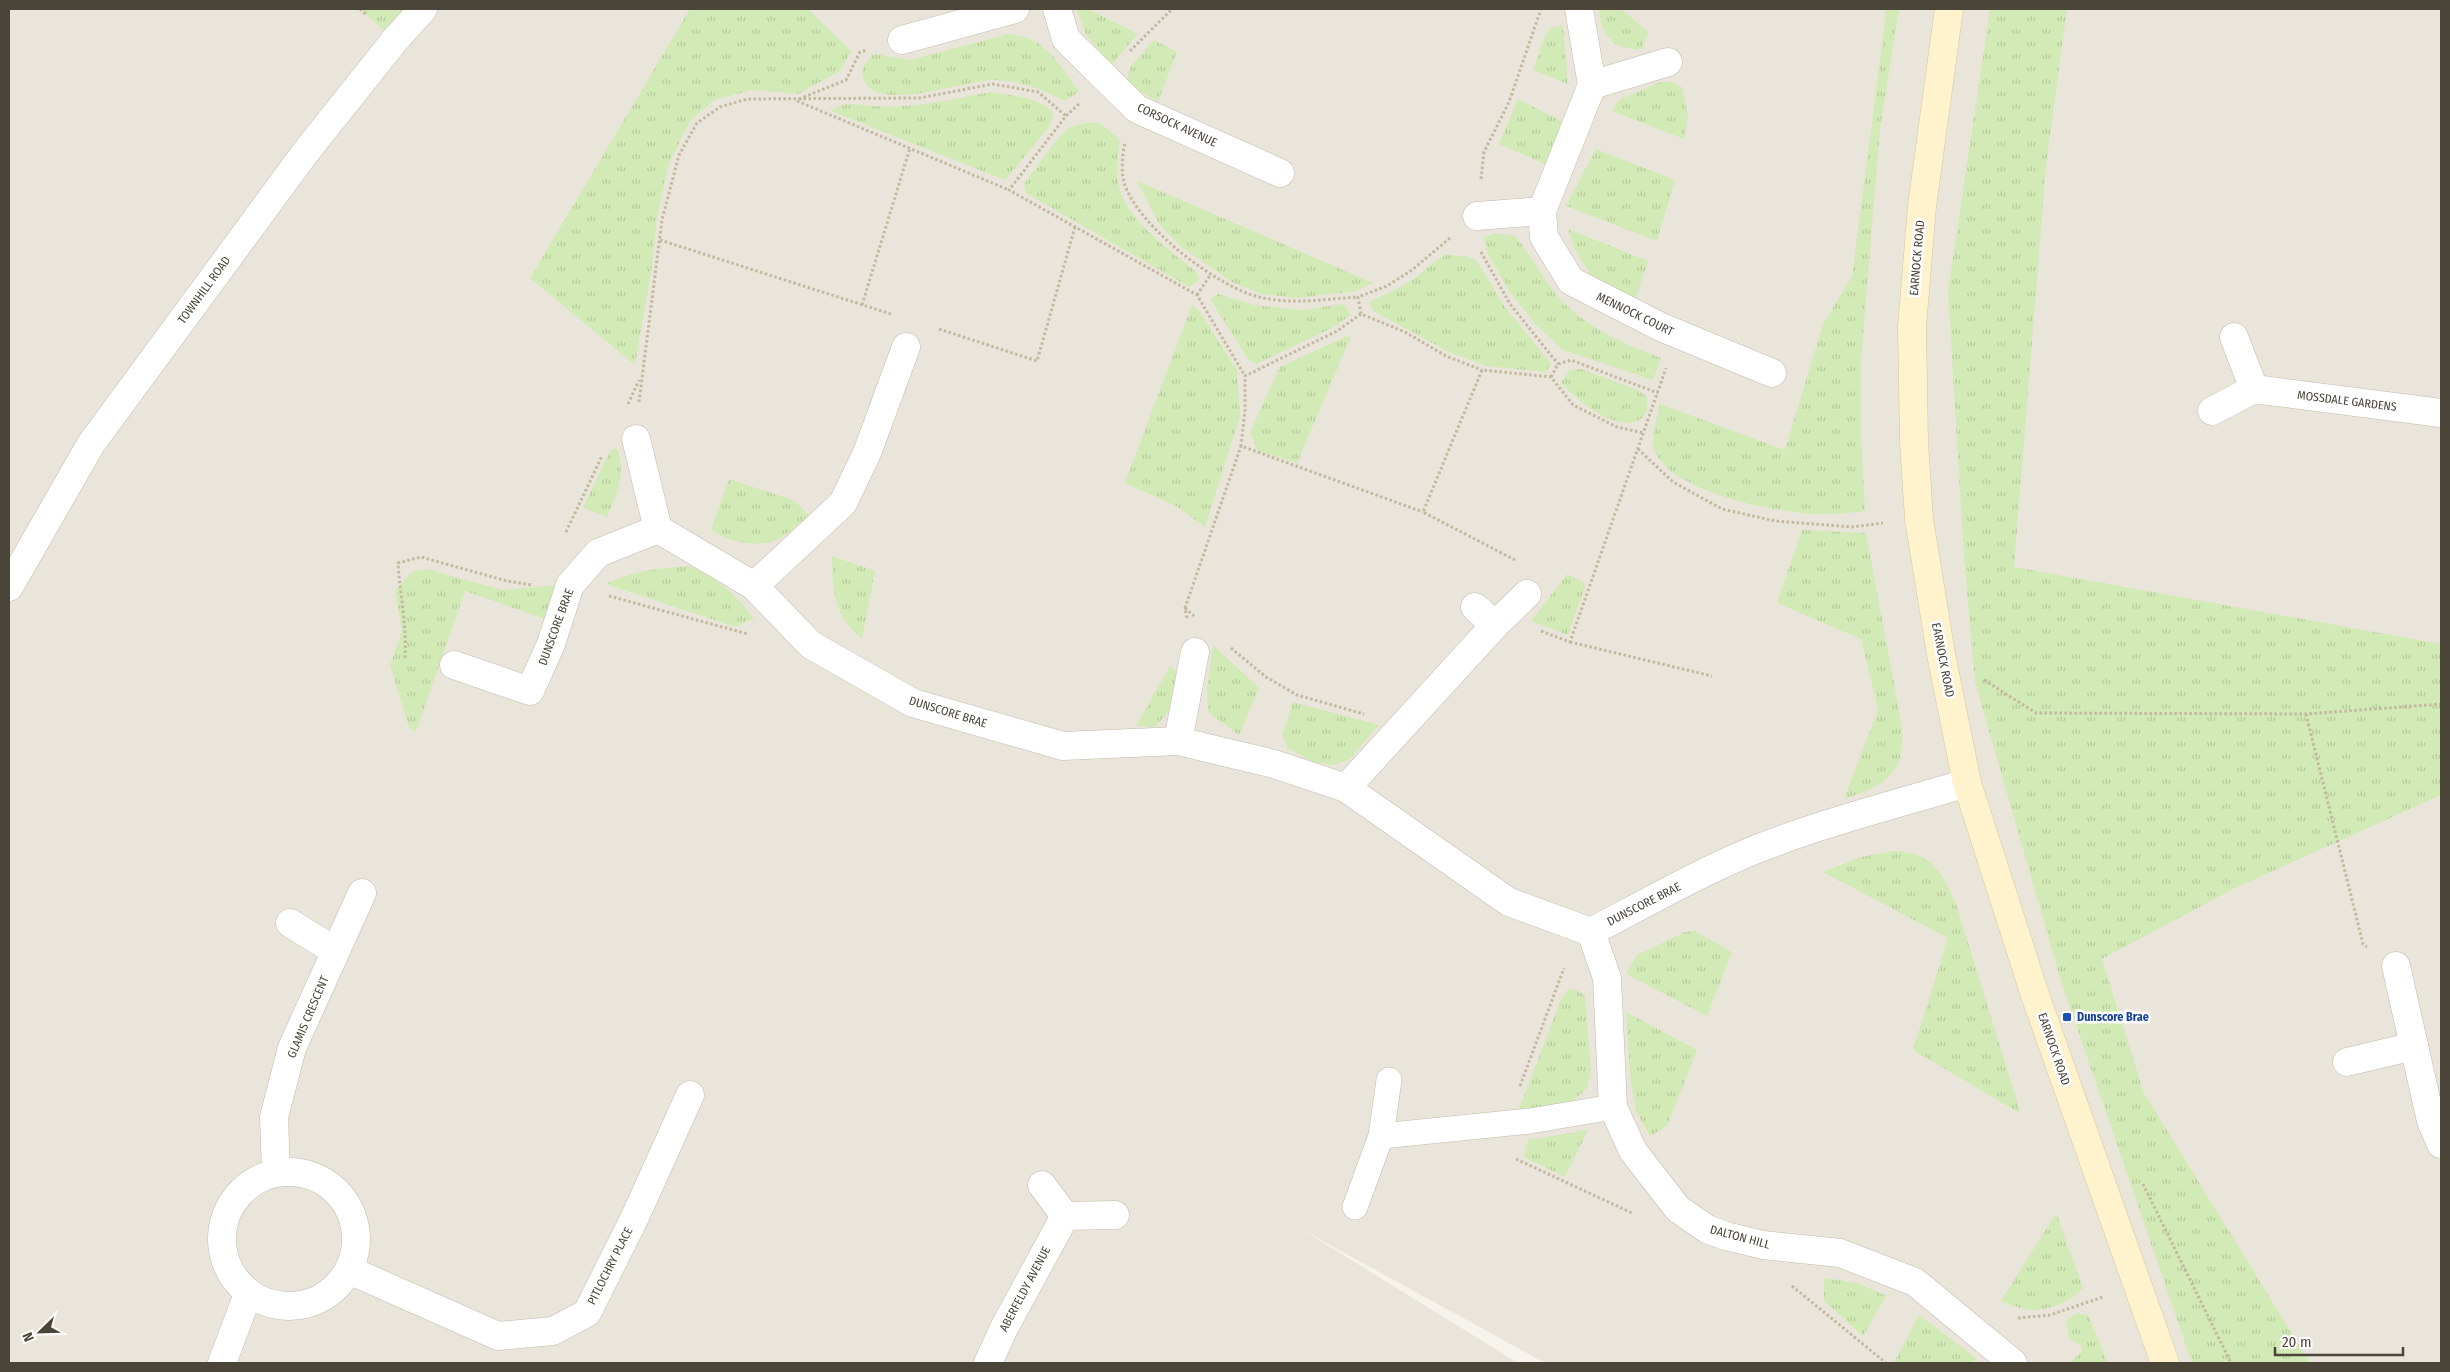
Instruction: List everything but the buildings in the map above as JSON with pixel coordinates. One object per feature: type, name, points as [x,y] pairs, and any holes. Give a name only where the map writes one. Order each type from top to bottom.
[{"type":"street","name":"TOWNHILL ROAD","points":[[9,587],[92,444],[305,153],[395,40],[423,9]]},
{"type":"street","points":[[902,40],[1015,9]]},
{"type":"street","name":"CORSOCK AVENUE","points":[[1057,9],[1066,39],[1137,108],[1280,173]]},
{"type":"street","points":[[1579,9],[1592,85],[1668,62]]},
{"type":"street","name":"EARNOCK ROAD","points":[[1949,9],[1922,206],[1912,327],[1914,442],[1919,519],[1941,654],[1967,783],[2035,995],[2165,1363]]},
{"type":"street","name":"MENNOCK COURT","points":[[1592,85],[1542,212],[1544,237],[1571,281],[1678,335],[1772,373]]},
{"type":"street","points":[[1478,216],[1542,212]]},
{"type":"street","points":[[2212,411],[2254,389],[2234,338]]},
{"type":"street","points":[[754,586],[844,503],[867,453],[906,347]]},
{"type":"street","name":"MOSSDALE GARDENS","points":[[2254,389],[2441,413]]},
{"type":"street","points":[[636,439],[658,529]]},
{"type":"street","name":"DUNSCORE BRAE","points":[[454,666],[530,691],[551,644],[570,586],[598,553],[658,529],[754,586],[811,645],[913,703],[1063,746],[1178,740],[1274,764],[1346,788],[1509,902],[1591,932],[1757,849],[1847,819],[1967,783]]},
{"type":"street","points":[[1346,788],[1500,620],[1527,594]]},
{"type":"street","points":[[1475,607],[1500,620]]},
{"type":"street","points":[[1178,740],[1195,652]]},
{"type":"street","name":"GLAMIS CRESCENT","points":[[276,1172],[274,1117],[292,1048],[362,893]]},
{"type":"street","points":[[290,923],[335,951]]},
{"type":"street","name":"DALTON HILL","points":[[1591,932],[1608,978],[1612,1107],[1633,1151],[1678,1209],[1707,1229],[1763,1245],[1840,1253],[1915,1282],[2013,1363]]},
{"type":"street","points":[[2396,966],[2430,1121],[2441,1144]]},
{"type":"street","points":[[2346,1062],[2414,1046]]},
{"type":"street","name":"PITLOCHRY PLACE","points":[[349,1270],[498,1336],[553,1331],[586,1313],[635,1217],[690,1095]]},
{"type":"street","points":[[276,1172],[308,1174],[329,1185],[345,1202],[354,1224],[356,1247],[349,1270],[335,1288],[316,1301],[293,1307],[270,1304],[248,1294],[225,1263],[221,1240],[225,1216],[236,1196],[254,1181],[276,1172]]},
{"type":"street","points":[[1042,1185],[1065,1216],[1115,1215]]},
{"type":"street","name":"ABERFELDY AVENUE","points":[[988,1363],[1004,1328],[1065,1216]]},
{"type":"street","points":[[222,1363],[248,1294]]},
{"type":"lane","points":[[1355,1207],[1381,1136],[1389,1080]]},
{"type":"lane","points":[[1381,1136],[1530,1121],[1612,1107]]},
{"type":"path","points":[[1009,190],[1066,116],[1106,79],[1136,43],[1172,9]]},
{"type":"path","points":[[1542,9],[1509,102],[1484,152],[1478,216],[1482,256],[1510,304],[1558,364]]},
{"type":"path","points":[[796,100],[846,80],[860,52],[902,40]]},
{"type":"path","points":[[636,439],[641,378],[662,220],[679,155],[698,123],[720,107],[747,99],[919,98],[993,84],[1038,92],[1066,116]]},
{"type":"path","points":[[796,100],[1009,190],[1197,295],[1245,376],[1245,411],[1241,446],[1185,608],[1195,652]]},
{"type":"path","points":[[1137,108],[1124,149],[1124,182],[1138,209],[1169,243],[1211,274],[1226,284],[1259,297],[1295,302],[1358,296],[1387,286],[1412,270],[1478,216]]},
{"type":"path","points":[[862,305],[910,148]]},
{"type":"path","points":[[906,347],[936,328],[1037,361],[1075,227]]},
{"type":"path","points":[[660,240],[899,316]]},
{"type":"path","points":[[1197,295],[1211,274]]},
{"type":"path","points":[[1358,296],[1361,314]]},
{"type":"path","points":[[1245,376],[1337,331],[1361,314]]},
{"type":"path","points":[[1361,314],[1405,332],[1446,356],[1482,370],[1551,377],[1573,405],[1617,427],[1644,433]]},
{"type":"path","points":[[1570,642],[1678,335]]},
{"type":"path","points":[[1551,377],[1558,364],[1571,360],[1658,393]]},
{"type":"path","points":[[1423,512],[1482,370]]},
{"type":"path","points":[[624,412],[641,378]]},
{"type":"path","points":[[1241,446],[1423,512],[1520,562]]},
{"type":"path","points":[[565,534],[607,447]]},
{"type":"path","points":[[1638,449],[1673,482],[1722,509],[1774,521],[1852,527],[1919,519]]},
{"type":"path","points":[[405,658],[406,634],[400,606],[398,563],[421,558],[507,581],[539,586],[570,586],[753,635]]},
{"type":"path","points":[[1185,608],[1200,621]]},
{"type":"path","points":[[1500,620],[1570,642],[1712,676]]},
{"type":"path","points":[[1229,646],[1266,677],[1297,695],[1405,725]]},
{"type":"path","points":[[1941,654],[2036,712],[2306,714],[2441,704]]},
{"type":"path","points":[[2306,714],[2363,944],[2396,966]]},
{"type":"path","points":[[1785,1281],[1886,1363]]},
{"type":"path","points":[[1965,1324],[2050,1315],[2137,1286]]},
{"type":"shaded area","points":[[9,9],[2441,9],[2441,1363],[1545,1363],[1301,1229],[1518,1363],[9,1363]]},
{"type":"green space","points":[[360,9],[423,9],[395,40]]},
{"type":"green space","points":[[690,9],[808,9],[851,51],[840,71],[798,94],[752,90],[714,100],[690,121],[669,164],[658,211],[651,272],[635,365],[530,278]]},
{"type":"green space","points":[[1077,9],[1092,11],[1138,34],[1111,65],[1085,33]]},
{"type":"green space","points":[[1599,9],[1621,9],[1648,32],[1642,49],[1624,47],[1611,40],[1603,27]]},
{"type":"green space","points":[[1884,9],[1899,9],[1880,129],[1861,360],[1861,435],[1865,511],[1811,514],[1787,511],[1732,499],[1705,490],[1682,478],[1664,465],[1654,449],[1654,432],[1660,404],[1785,450],[1823,324],[1852,276],[1886,14]]},
{"type":"green space","points":[[1990,9],[2067,9],[2046,166],[2014,567],[2441,644],[2441,795],[2233,889],[2102,959],[2144,1093],[2310,1363],[2192,1363],[2061,981],[1975,682],[1964,558],[1948,291]]},
{"type":"green space","points":[[1563,26],[1568,84],[1533,70],[1545,36],[1551,28]]},
{"type":"green space","points":[[1008,34],[1021,36],[1042,46],[1057,61],[1079,91],[1066,101],[1031,86],[1003,80],[993,80],[903,95],[886,94],[872,90],[864,80],[863,68],[874,54],[911,60]]},
{"type":"green space","points":[[1154,40],[1177,52],[1158,102],[1126,83],[1131,66]]},
{"type":"green space","points":[[1660,82],[1672,82],[1682,87],[1688,115],[1684,139],[1612,111],[1619,100]]},
{"type":"green space","points":[[990,92],[1033,100],[1048,108],[1054,114],[1049,127],[1005,180],[831,111],[846,104],[886,107],[916,105]]},
{"type":"green space","points":[[1518,99],[1563,122],[1547,165],[1499,144]]},
{"type":"green space","points":[[1085,123],[1100,123],[1119,139],[1117,177],[1122,195],[1129,208],[1149,232],[1196,272],[1199,280],[1189,287],[1026,193],[1024,184],[1054,143],[1068,128]]},
{"type":"green space","points":[[1596,149],[1675,180],[1657,241],[1566,206]]},
{"type":"green space","points":[[1137,181],[1373,283],[1356,291],[1298,298],[1261,294],[1232,282],[1180,246],[1159,224]]},
{"type":"green space","points":[[1568,229],[1648,261],[1634,303],[1592,278],[1574,247]]},
{"type":"green space","points":[[1495,233],[1515,236],[1556,294],[1584,320],[1608,335],[1661,358],[1653,380],[1563,350],[1537,326],[1509,291],[1488,254],[1483,238]]},
{"type":"green space","points":[[1446,255],[1467,256],[1477,261],[1505,307],[1551,364],[1546,372],[1486,366],[1449,352],[1373,311],[1369,302],[1412,280]]},
{"type":"green space","points":[[1218,294],[1254,305],[1302,310],[1344,304],[1351,315],[1330,329],[1256,364],[1248,359],[1210,299]]},
{"type":"green space","points":[[1192,305],[1198,309],[1237,370],[1240,416],[1205,527],[1176,506],[1125,483]]},
{"type":"green space","points":[[1352,334],[1297,463],[1258,451],[1250,432],[1280,367]]},
{"type":"green space","points":[[1581,369],[1638,390],[1646,396],[1648,407],[1643,417],[1634,422],[1611,419],[1599,414],[1576,398],[1561,382],[1570,370]]},
{"type":"green space","points":[[615,447],[621,464],[620,482],[607,517],[583,508],[608,455]]},
{"type":"green space","points":[[729,479],[793,500],[809,515],[786,534],[771,542],[755,544],[740,542],[717,534],[711,530]]},
{"type":"green space","points":[[1802,530],[1866,533],[1901,721],[1901,753],[1892,774],[1873,788],[1844,799],[1878,710],[1861,639],[1777,603]]},
{"type":"green space","points":[[832,556],[875,571],[862,639],[846,621],[836,602]]},
{"type":"green space","points":[[688,566],[707,575],[725,587],[754,619],[735,627],[606,584],[646,571]]},
{"type":"green space","points":[[427,569],[502,590],[560,585],[545,619],[465,591],[416,732],[409,727],[390,665],[402,632],[395,591],[412,572]]},
{"type":"green space","points":[[1567,574],[1586,584],[1568,635],[1531,621]]},
{"type":"green space","points":[[1213,645],[1259,688],[1239,735],[1208,712],[1207,687]]},
{"type":"green space","points":[[1170,666],[1176,670],[1173,707],[1155,727],[1136,726]]},
{"type":"green space","points":[[1293,702],[1379,725],[1349,760],[1333,765],[1315,763],[1288,748],[1282,736]]},
{"type":"green space","points":[[1894,851],[1918,855],[1927,860],[1940,873],[1951,892],[2021,1114],[1913,1050],[1948,938],[1823,872],[1861,857]]},
{"type":"green space","points":[[1695,931],[1732,952],[1707,1016],[1626,974],[1637,955],[1685,932]]},
{"type":"green space","points":[[1576,989],[1585,996],[1591,1071],[1587,1088],[1571,1103],[1547,1110],[1519,1109],[1560,1002],[1567,990]]},
{"type":"green space","points":[[1626,1012],[1697,1050],[1667,1126],[1650,1136],[1636,1111],[1630,1075]]},
{"type":"green space","points":[[1588,1130],[1565,1177],[1524,1157],[1528,1140]]},
{"type":"green space","points":[[2056,1213],[2083,1288],[2059,1305],[2044,1309],[2029,1310],[2001,1301]]},
{"type":"green space","points":[[1824,1278],[1858,1283],[1886,1296],[1863,1336],[1824,1301]]},
{"type":"green space","points":[[2076,1313],[2088,1315],[2108,1363],[2069,1363],[2082,1352],[2081,1345],[2069,1339],[2066,1321]]},
{"type":"green space","points":[[1919,1315],[1976,1358],[1973,1363],[1894,1362]]},
{"type":"place","name":"Dunscore Brae","points":[[2067,1017]]}]
